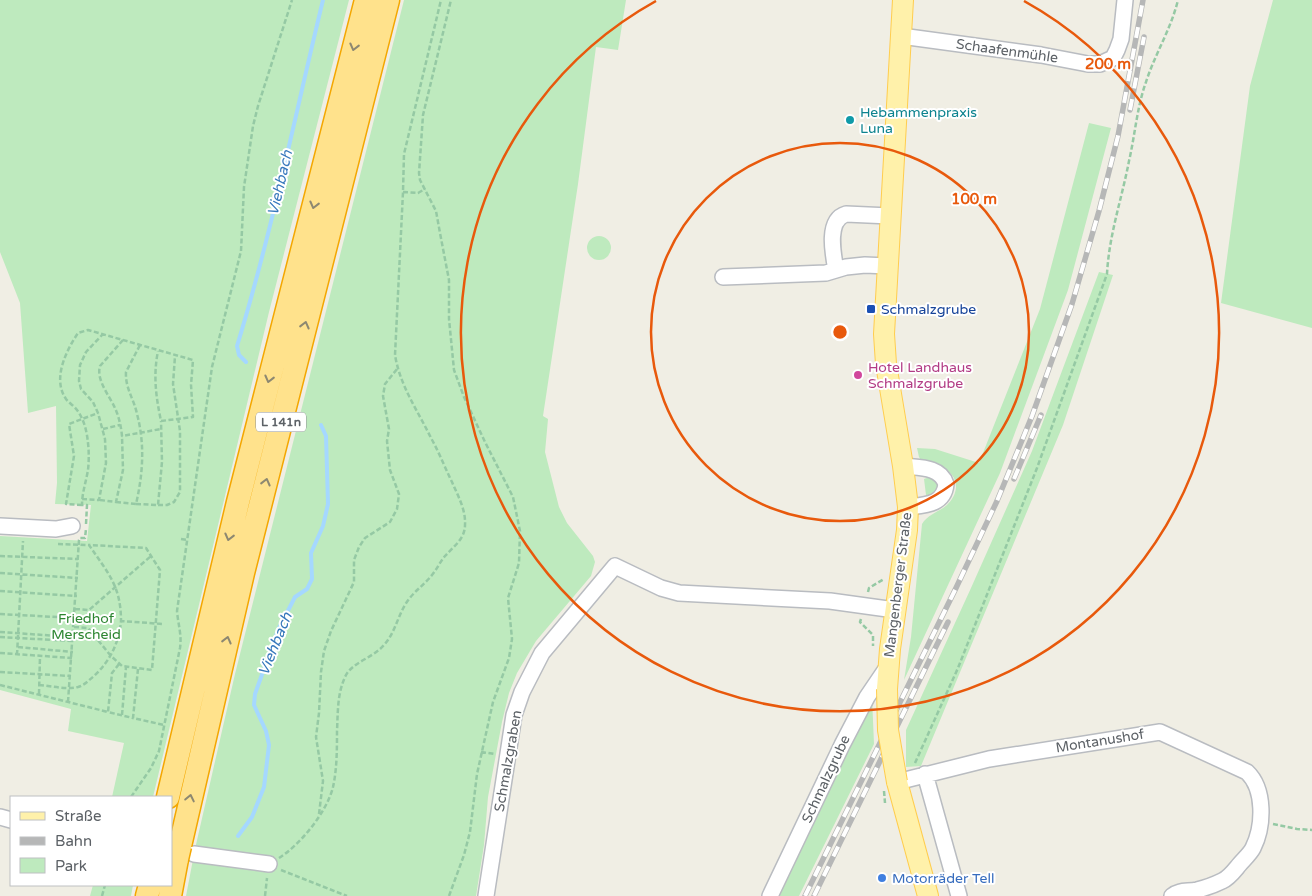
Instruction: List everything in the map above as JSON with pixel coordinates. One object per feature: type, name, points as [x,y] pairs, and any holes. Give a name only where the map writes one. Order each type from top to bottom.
[{"type":"highway","name":"L 141n","points":[[168,796],[238,502],[366,0]]},
{"type":"highway","name":"L 141n","points":[[170,896],[183,853],[243,573],[388,0]]},
{"type":"main road","name":"Mangenberger Straße","points":[[903,0],[884,334],[886,364],[908,507],[907,530],[888,666],[888,730],[902,780],[928,896]]},
{"type":"street","name":"Schaafenmühle","points":[[901,36],[1032,54],[1088,64],[1100,64],[1113,58],[1117,50],[1121,39],[1125,0]]},
{"type":"street","points":[[836,270],[833,253],[834,233],[840,216],[846,214],[890,216]]},
{"type":"street","points":[[722,277],[826,273],[865,264],[887,266]]},
{"type":"street","points":[[903,466],[938,472],[944,478],[946,484],[943,496],[938,501],[930,505],[908,507]]},
{"type":"street","points":[[0,526],[56,529],[72,526]]},
{"type":"street","name":"Schmalzgraben","points":[[486,896],[514,715],[522,692],[542,653],[615,566],[661,588],[690,595],[830,601],[895,610]]},
{"type":"street","name":"Schmalzgrube","points":[[770,896],[867,696],[888,666]]},
{"type":"street","name":"Montanushof","points":[[902,780],[989,759],[1160,732],[1247,772],[1257,786],[1260,803],[1259,829],[1252,849],[1224,880],[1196,890],[1174,894]]},
{"type":"street","points":[[925,774],[959,896]]},
{"type":"street","points":[[183,853],[269,864]]},
{"type":"path","points":[[133,796],[151,768],[159,751],[182,639],[178,622],[178,611],[187,540],[215,353],[241,251],[244,187],[253,126],[292,0]]},
{"type":"path","points":[[265,896],[269,864],[287,852],[318,818],[333,786],[338,700],[346,674],[356,665],[374,655],[385,644],[393,632],[403,607],[409,598],[434,574],[445,556],[464,534],[465,525],[462,506],[432,439],[402,383],[395,355],[405,142],[441,0]]},
{"type":"path","points":[[450,896],[470,832],[478,774],[493,702],[509,658],[512,640],[508,598],[519,562],[520,531],[513,497],[485,442],[454,370],[450,326],[449,280],[436,211],[420,180],[419,173],[423,114],[451,0]]},
{"type":"path","points":[[902,780],[958,668],[1033,477],[1107,274],[1108,257],[1120,196],[1144,91],[1178,0]]},
{"type":"path","points":[[403,192],[418,194],[425,190]]},
{"type":"path","points":[[82,505],[89,458],[88,442],[82,419],[77,410],[65,398],[61,383],[62,368],[70,346],[78,334],[88,330],[193,360],[191,385],[193,417],[160,421]]},
{"type":"path","points":[[99,500],[106,463],[103,429],[93,402],[81,388],[79,381],[80,365],[86,352],[104,334]]},
{"type":"path","points":[[116,502],[123,470],[122,436],[116,409],[100,379],[99,371],[100,366],[123,340]]},
{"type":"path","points":[[136,504],[142,471],[141,433],[137,412],[126,384],[126,377],[128,368],[140,346]]},
{"type":"path","points":[[158,351],[155,367],[155,386],[161,429],[162,462],[158,505]]},
{"type":"path","points":[[82,499],[158,505],[174,502],[180,492],[180,443],[173,384],[175,356]]},
{"type":"path","points":[[318,818],[323,781],[316,737],[319,713],[320,672],[324,651],[331,631],[354,582],[354,560],[359,547],[365,538],[390,522],[397,510],[399,494],[390,470],[387,441],[389,429],[383,396],[385,384],[397,369]]},
{"type":"path","points":[[68,702],[77,596],[79,545],[80,538],[85,538],[87,505],[66,504],[74,456],[68,424],[98,413]]},
{"type":"path","points":[[103,429],[120,425]]},
{"type":"path","points":[[122,436],[161,429]]},
{"type":"path","points":[[181,539],[187,540]]},
{"type":"path","points":[[18,655],[23,541]]},
{"type":"path","points":[[74,627],[88,628],[119,664],[126,667],[152,670],[160,570],[146,548],[79,545]]},
{"type":"path","points":[[39,685],[79,687],[97,673],[111,656],[118,641],[121,621],[116,586],[89,545]]},
{"type":"path","points":[[0,556],[79,560]]},
{"type":"path","points":[[75,609],[89,610],[151,556]]},
{"type":"path","points":[[0,573],[78,578]]},
{"type":"path","points":[[0,591],[77,596]]},
{"type":"path","points":[[0,614],[75,618]]},
{"type":"path","points":[[121,621],[163,624]]},
{"type":"path","points":[[0,632],[74,637]]},
{"type":"path","points":[[0,637],[73,641]]},
{"type":"path","points":[[18,647],[72,652]]},
{"type":"path","points":[[0,653],[72,658]]},
{"type":"path","points":[[39,694],[40,656]]},
{"type":"path","points":[[108,712],[112,673],[119,664]]},
{"type":"path","points":[[122,715],[126,667]]},
{"type":"path","points":[[133,718],[138,669]]},
{"type":"path","points":[[0,672],[71,676]]},
{"type":"path","points":[[0,685],[164,725]]},
{"type":"path","points":[[1260,821],[1297,829],[1312,830]]},
{"type":"path","points":[[269,864],[347,896]]},
{"type":"green space","name":"Friedhof Merscheid","points":[[0,0],[349,0],[269,312],[153,796],[112,796],[124,743],[68,731],[71,709],[0,690],[0,536],[87,541],[91,505],[55,504],[57,483],[56,406],[28,413],[20,303],[0,252]]},
{"type":"green space","points":[[404,0],[626,0],[618,50],[596,47],[578,184],[543,416],[548,419],[545,452],[559,507],[567,523],[593,556],[595,562],[591,576],[536,641],[517,673],[509,693],[488,797],[484,845],[476,896],[186,896],[235,674]]},
{"type":"green space","points":[[1273,0],[1312,0],[1312,328],[1221,303],[1250,86]]},
{"type":"green space","points":[[1089,123],[1111,128],[1068,290],[1000,473],[904,680],[911,637],[922,524],[927,518],[949,503],[956,488],[953,476],[945,469],[922,462],[917,448],[935,449],[979,463],[1040,309]]},
{"type":"green space","points":[[599,236],[608,239],[611,248],[608,257],[599,260],[590,257],[587,248],[590,239]]},
{"type":"green space","points":[[1099,272],[1113,275],[1063,425],[921,766],[906,767],[906,730],[1032,451]]},
{"type":"green space","points":[[933,477],[939,483],[938,492],[929,496],[926,495],[924,479]]},
{"type":"green space","points":[[872,697],[874,744],[799,896],[775,896]]},
{"type":"green space","points":[[93,886],[133,886],[131,896],[90,896]]},
{"type":"waterway","name":"Viehbach","points":[[246,362],[239,355],[237,346],[272,217],[323,0]]},
{"type":"waterway","name":"Viehbach","points":[[238,836],[252,817],[264,787],[269,745],[266,731],[254,705],[255,694],[278,630],[295,597],[307,589],[312,579],[311,553],[323,526],[328,504],[326,436],[321,425]]},
{"type":"railway","points":[[805,896],[956,588],[997,501],[1032,416],[1072,304],[1099,211],[1118,136],[1143,0]]},
{"type":"railway","points":[[1130,110],[1144,37]]},
{"type":"railway","points":[[1014,479],[1041,415]]},
{"type":"railway","points":[[814,896],[948,622]]},
{"type":"place","name":"Hebammenpraxis Luna","points":[[850,120]]},
{"type":"place","name":"Schmalzgrube","points":[[871,309]]},
{"type":"place","name":"Hotel Landhaus Schmalzgrube","points":[[858,375]]},
{"type":"place","name":"Motorräder Tell","points":[[882,878]]}]
